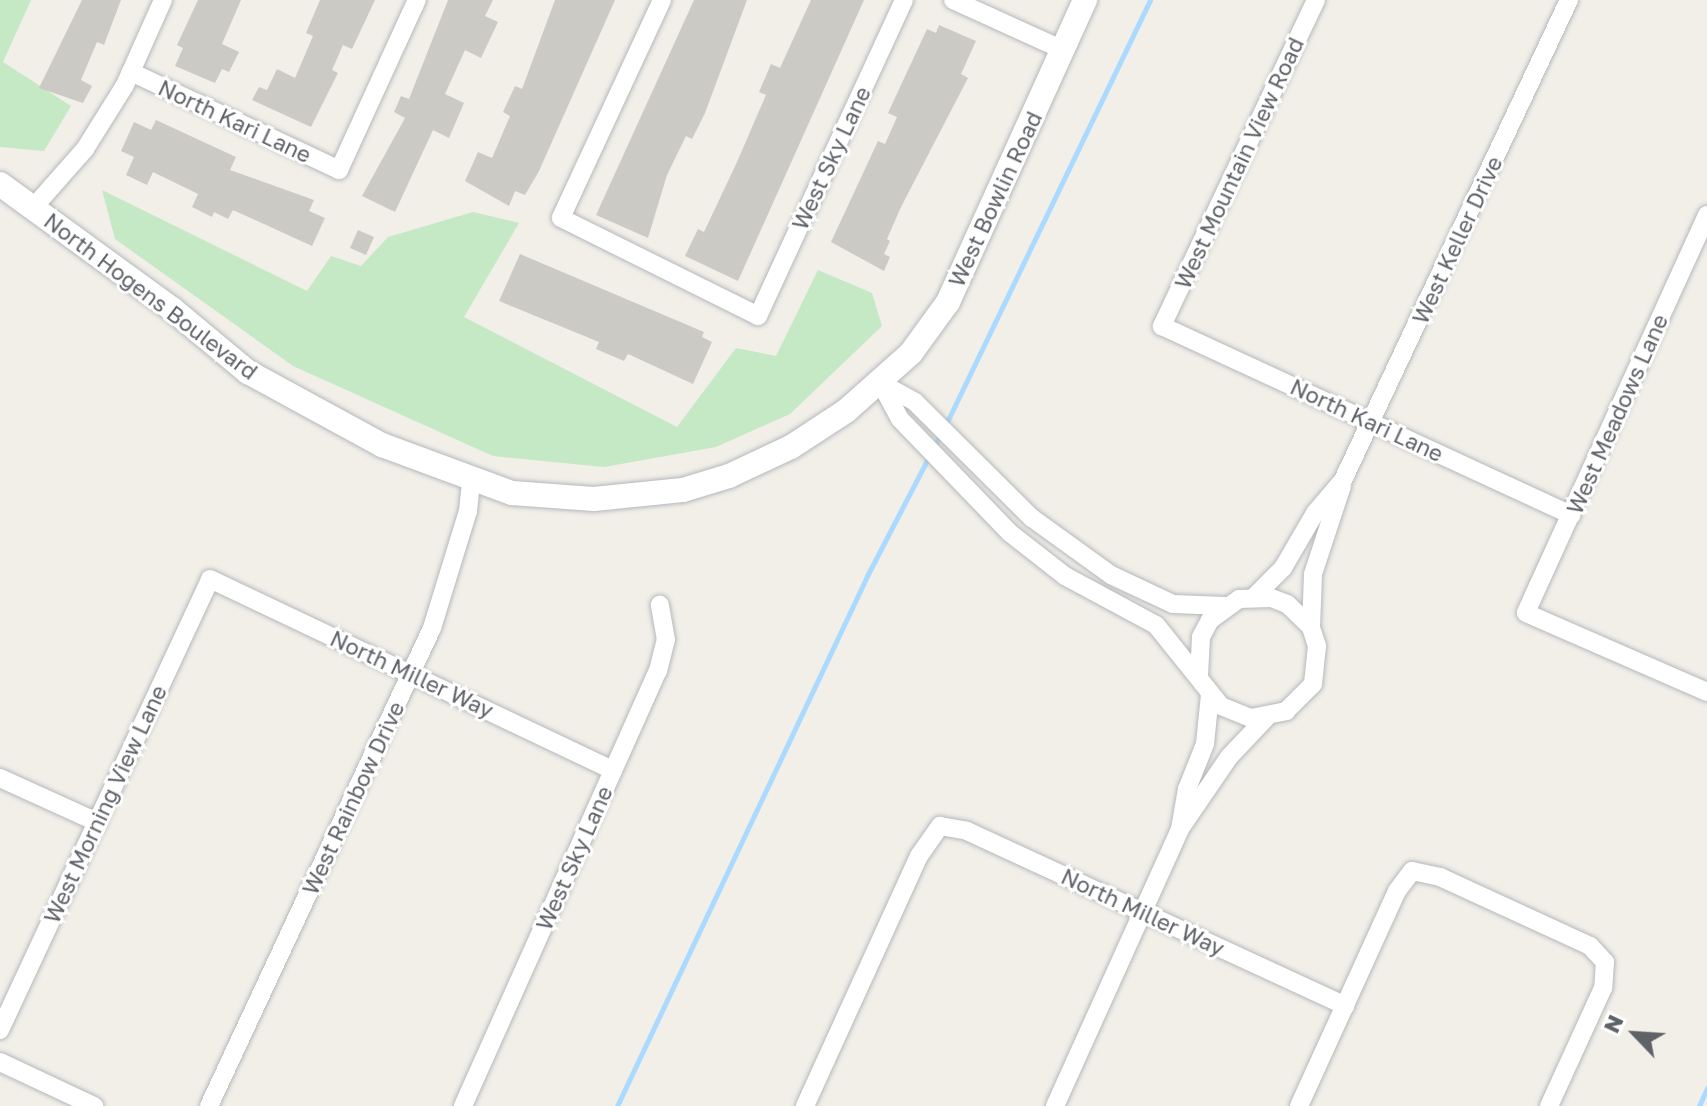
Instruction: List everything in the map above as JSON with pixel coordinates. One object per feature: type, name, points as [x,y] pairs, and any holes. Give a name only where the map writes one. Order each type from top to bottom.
[{"type":"street","points":[[33,208],[85,149],[131,72],[163,0]]},
{"type":"street","name":"North Kari Lane","points":[[131,72],[339,170],[417,0]]},
{"type":"street","name":"West Sky Lane","points":[[662,0],[561,218],[758,316],[904,0]]},
{"type":"street","points":[[953,0],[1063,50]]},
{"type":"street","name":"West Bowlin Road","points":[[880,382],[911,353],[948,302],[1085,0]]},
{"type":"street","name":"West Mountain View Road","points":[[1162,326],[1316,0]]},
{"type":"street","name":"West Keller Drive","points":[[1311,627],[1313,574],[1343,480],[1373,423],[1569,0]]},
{"type":"street","name":"North Hogens Boulevard","points":[[0,184],[248,372],[382,445],[471,481],[512,493],[594,499],[683,490],[729,476],[791,447],[880,382]]},
{"type":"street","name":"West Meadows Lane","points":[[1707,215],[1526,613],[1707,692]]},
{"type":"street","name":"North Kari Lane","points":[[1162,326],[1571,515]]},
{"type":"street","points":[[880,382],[926,413],[1032,518],[1111,575],[1173,604],[1225,606],[1255,596],[1287,604],[1311,627],[1318,655],[1313,684],[1294,705],[1267,717],[1229,757],[1180,829],[1145,913],[1055,1106]]},
{"type":"street","points":[[880,382],[915,434],[1010,533],[1065,576],[1156,625],[1199,675],[1210,695],[1236,714],[1267,717]]},
{"type":"street","name":"West Keller Drive","points":[[1255,596],[1283,568],[1315,513],[1343,480]]},
{"type":"street","name":"West Rainbow Drive","points":[[209,1106],[432,628],[468,511],[471,481]]},
{"type":"street","name":"North Miller Way","points":[[210,579],[613,770]]},
{"type":"street","name":"West Morning View Lane","points":[[0,1030],[210,579]]},
{"type":"street","name":"West Sky Lane","points":[[463,1106],[658,671],[666,640],[660,605]]},
{"type":"street","points":[[1199,675],[1201,637],[1225,606]]},
{"type":"street","points":[[1180,829],[1187,789],[1205,744],[1210,695]]},
{"type":"street","points":[[0,778],[97,822]]},
{"type":"street","name":"North Miller Way","points":[[805,1106],[919,856],[940,826],[967,831],[1345,1006]]},
{"type":"street","points":[[1299,1106],[1397,891],[1412,871],[1440,877],[1577,940],[1605,962],[1603,988],[1549,1106]]},
{"type":"street","points":[[0,1062],[94,1106]]},
{"type":"green space","points":[[0,0],[31,0],[3,62],[71,106],[44,151],[0,147]]},
{"type":"green space","points":[[102,190],[307,291],[331,256],[361,266],[388,237],[473,212],[519,223],[464,317],[677,427],[736,348],[776,356],[818,270],[872,293],[882,326],[790,414],[716,447],[604,467],[493,456],[293,366],[115,239]]},
{"type":"building","points":[[82,0],[121,0],[104,45],[97,42],[81,80],[92,86],[83,103],[39,88]]},
{"type":"building","points":[[198,0],[241,0],[222,44],[239,52],[229,72],[222,69],[215,83],[175,66],[183,48],[177,45]]},
{"type":"building","points":[[320,0],[375,0],[352,49],[343,45],[332,70],[338,73],[311,127],[252,100],[259,87],[267,90],[277,69],[295,78],[313,36],[306,33]]},
{"type":"building","points":[[448,0],[493,0],[485,16],[498,22],[481,58],[465,50],[445,94],[464,103],[449,138],[433,130],[395,212],[362,196],[405,118],[394,112],[401,96],[409,99]]},
{"type":"building","points":[[555,0],[615,0],[539,171],[525,195],[515,191],[509,206],[465,181],[478,152],[492,158],[510,116],[503,112],[515,86],[522,89]]},
{"type":"building","points":[[694,0],[747,0],[705,113],[692,139],[686,136],[667,175],[648,238],[596,215]]},
{"type":"building","points":[[811,0],[864,0],[738,281],[685,256],[698,229],[704,232],[737,162],[766,95],[759,92],[771,64],[780,68]]},
{"type":"building","points":[[939,25],[976,41],[961,74],[968,78],[887,239],[890,241],[884,254],[890,257],[884,271],[831,242],[878,141],[885,144],[897,117],[888,113],[927,29],[936,33]]},
{"type":"building","points":[[156,120],[236,157],[230,170],[314,200],[309,211],[325,218],[312,246],[233,210],[228,219],[214,212],[212,217],[192,207],[198,194],[153,172],[147,185],[126,175],[134,157],[121,151],[134,122],[151,130]]},
{"type":"building","points":[[358,230],[374,237],[366,255],[350,248]]},
{"type":"building","points":[[520,254],[704,332],[702,337],[712,342],[693,384],[628,354],[624,361],[596,349],[599,342],[499,301]]},
{"type":"waterway","points":[[946,424],[1150,0]]},
{"type":"waterway","points":[[617,1106],[868,574],[941,433]]},
{"type":"waterway","points":[[1699,1106],[1707,1088]]}]
